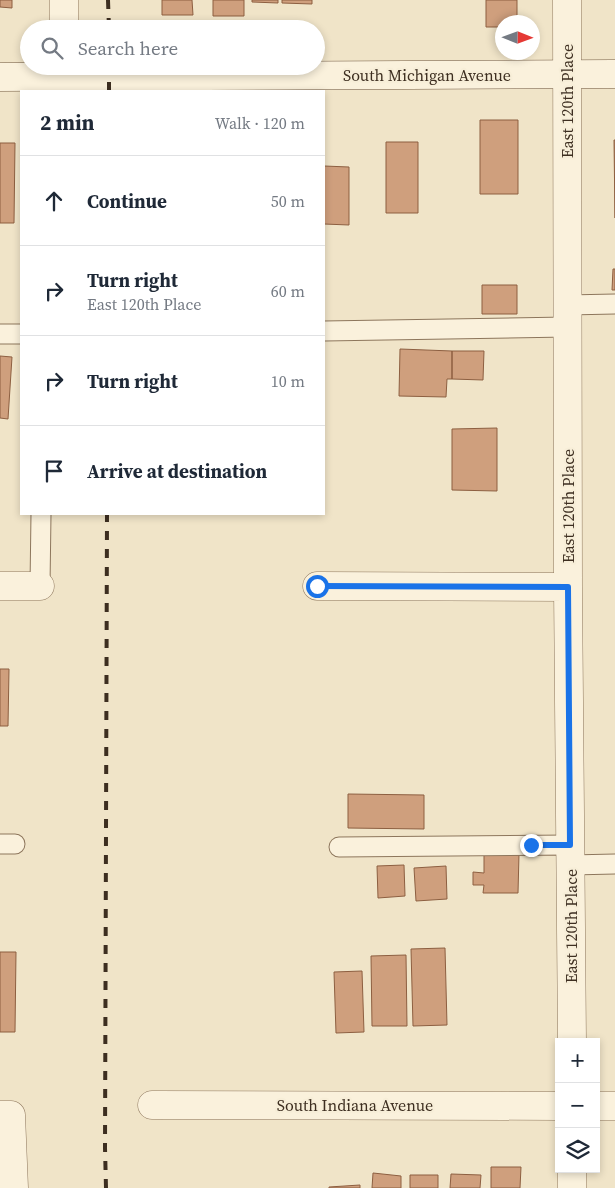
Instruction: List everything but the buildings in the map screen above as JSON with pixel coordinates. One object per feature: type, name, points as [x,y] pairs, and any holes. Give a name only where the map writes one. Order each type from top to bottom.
[{"type":"street","points":[[64,0],[64,20]]},
{"type":"street","name":"East 120th Place","points":[[567,0],[568,587],[572,1038]]},
{"type":"street","name":"South Michigan Avenue","points":[[325,73],[615,74]]},
{"type":"street","name":"South Michigan Avenue","points":[[0,77],[21,75]]},
{"type":"street","points":[[0,586],[40,586]]},
{"type":"street","points":[[317,586],[568,587]]},
{"type":"street","name":"South Indiana Avenue","points":[[152,1105],[555,1106]]},
{"type":"street","points":[[600,1106],[615,1106]]},
{"type":"street","points":[[5,1115],[14,1188]]},
{"type":"street","points":[[572,1173],[572,1188]]},
{"type":"lane","points":[[325,331],[567,316],[615,304]]},
{"type":"lane","points":[[0,334],[20,334]]},
{"type":"lane","points":[[40,586],[41,515]]},
{"type":"lane","points":[[339,847],[570,855],[615,864]]},
{"type":"railway","points":[[108,0],[109,20]]},
{"type":"railway","points":[[109,75],[109,90]]},
{"type":"railway","points":[[106,1188],[107,515]]},
{"type":"route","points":[[317,586],[568,587],[570,845],[531,845]]}]
